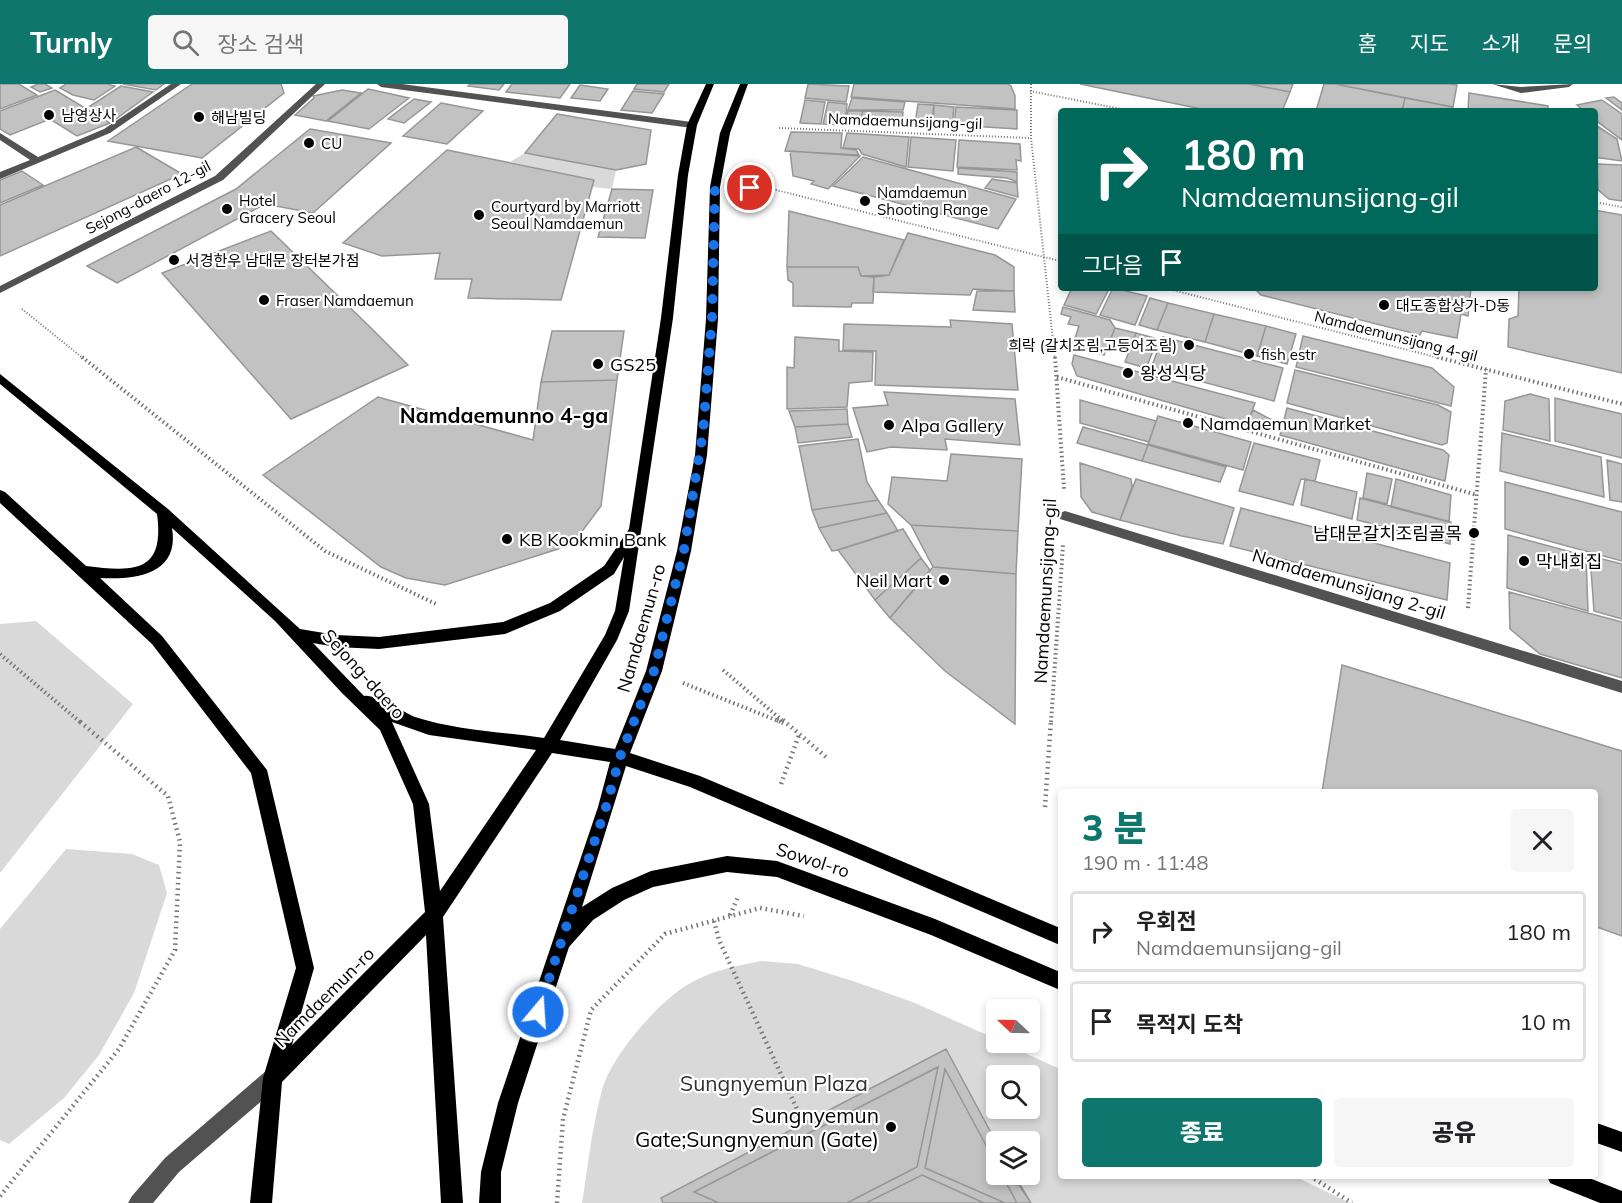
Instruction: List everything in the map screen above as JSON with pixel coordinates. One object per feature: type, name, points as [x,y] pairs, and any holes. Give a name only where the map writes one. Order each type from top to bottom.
[{"type":"main road","name":"Namdaemun-ro","points":[[273,1078],[434,915],[549,744],[598,661],[622,611],[668,318],[682,175],[692,125],[710,84]]},
{"type":"main road","name":"Namdaemun-ro","points":[[490,1203],[491,1172],[508,1103],[606,807],[620,757],[660,651],[684,550],[701,455],[712,319],[715,187],[725,133],[744,84]]},
{"type":"main road","name":"Sejong-daero","points":[[0,378],[163,512],[297,634],[347,689],[386,726],[421,804],[434,915],[452,1203]]},
{"type":"main road","points":[[0,495],[157,640],[201,699],[259,770],[305,968],[273,1078],[261,1203]]},
{"type":"main road","points":[[81,571],[124,575],[142,572],[152,565],[164,554],[168,532],[163,512]]},
{"type":"main road","points":[[297,634],[336,641],[379,643],[505,628],[555,607],[609,570],[636,526]]},
{"type":"main road","points":[[347,689],[394,716],[429,728],[549,744]]},
{"type":"main road","name":"Sowol-ro","points":[[549,744],[620,757],[694,781],[1058,936]]},
{"type":"main road","name":"Sowol-ro","points":[[560,945],[587,914],[618,894],[651,879],[727,864],[777,869],[935,928],[1058,980]]},
{"type":"main road","points":[[1598,1133],[1622,1142]]},
{"type":"main road","points":[[1565,1179],[1622,1201]]},
{"type":"street","points":[[0,176],[107,131],[177,84]]},
{"type":"street","name":"Sejong-daero 12-gil","points":[[0,290],[219,178],[321,84]]},
{"type":"street","points":[[381,84],[692,125]]},
{"type":"street","points":[[1496,84],[1521,90],[1569,84]]},
{"type":"street","points":[[0,136],[37,161]]},
{"type":"street","name":"Namdaemunsijang 2-gil","points":[[1065,516],[1465,641],[1622,687]]},
{"type":"street","points":[[139,1203],[172,1165],[273,1078]]},
{"type":"path","name":"Namdaemunsijang-gil","points":[[1030,84],[1030,138],[1046,258],[1057,377],[1065,516],[1045,807]]},
{"type":"path","points":[[1030,91],[1116,108]]},
{"type":"path","name":"Namdaemunsijang-gil","points":[[779,128],[1030,138]]},
{"type":"path","points":[[715,187],[768,188],[1058,261]]},
{"type":"path","points":[[1598,203],[1622,207]]},
{"type":"path","name":"Namdaemunsijang 4-gil","points":[[1177,291],[1622,404]]},
{"type":"path","points":[[15,303],[325,551],[439,605]]},
{"type":"path","points":[[1465,641],[1486,369]]},
{"type":"path","points":[[1057,377],[1477,495]]},
{"type":"path","points":[[0,654],[168,796],[180,842],[175,950],[119,1049],[0,1196]]},
{"type":"path","points":[[723,670],[826,757]]},
{"type":"path","points":[[557,1203],[563,1119],[591,1010],[664,934],[760,908]]},
{"type":"path","points":[[714,921],[719,940],[803,1122]]},
{"type":"path","points":[[1315,1179],[1352,1203]]},
{"type":"green space","points":[[525,153],[616,170],[612,189],[592,187],[593,180],[510,162]]},
{"type":"green space","points":[[36,621],[133,704],[0,873],[0,624]]},
{"type":"green space","points":[[66,849],[132,854],[159,865],[167,893],[134,993],[99,1055],[64,1098],[9,1144],[0,1140],[0,929]]},
{"type":"green space","name":"Sungnyemun Plaza","points":[[761,961],[798,964],[915,1003],[986,1035],[986,1053],[1025,1053],[1058,1068],[1058,1179],[1300,1179],[1350,1203],[582,1203],[602,1090],[615,1062],[649,1017],[662,1004],[687,985],[714,973]]},
{"type":"building","points":[[0,84],[19,84],[37,95],[0,109]]},
{"type":"building","points":[[45,84],[52,88],[40,92],[31,87]]},
{"type":"building","points":[[66,84],[115,86],[94,100],[73,95],[60,88]]},
{"type":"building","points":[[123,84],[164,84],[156,90]]},
{"type":"building","name":"해남빌딩","points":[[192,84],[281,84],[284,93],[202,158],[108,141]]},
{"type":"building","points":[[470,84],[504,84],[499,90],[468,86]]},
{"type":"building","points":[[512,84],[570,84],[560,98],[506,92]]},
{"type":"building","points":[[637,84],[669,84],[664,92],[634,89]]},
{"type":"building","points":[[808,84],[849,86],[846,102],[805,98]]},
{"type":"building","points":[[854,84],[1008,84],[1015,96],[1015,109],[851,97]]},
{"type":"building","points":[[1080,84],[1249,84],[1290,92],[1283,108],[1196,108]]},
{"type":"building","points":[[1249,84],[1293,84],[1290,92]]},
{"type":"building","points":[[1324,84],[1335,84],[1405,98],[1403,108],[1317,108]]},
{"type":"building","points":[[1335,84],[1449,84],[1457,85],[1453,107]]},
{"type":"building","points":[[580,85],[608,89],[600,101],[571,98]]},
{"type":"building","points":[[121,86],[153,92],[113,121],[90,106]]},
{"type":"building","points":[[368,89],[409,98],[369,129],[328,121]]},
{"type":"building","name":"남영상사","points":[[55,90],[110,123],[77,136],[50,119],[10,135],[0,129],[0,111]]},
{"type":"building","points":[[342,90],[361,93],[326,121],[295,115],[314,98],[313,96]]},
{"type":"building","points":[[633,91],[664,94],[652,113],[621,110]]},
{"type":"building","points":[[1469,93],[1548,106],[1548,108],[1468,108]]},
{"type":"building","points":[[1614,97],[1622,103],[1622,110],[1606,98]]},
{"type":"building","points":[[852,98],[905,102],[903,110],[848,110]]},
{"type":"building","points":[[1405,98],[1453,107],[1453,108],[1403,108]]},
{"type":"building","points":[[414,99],[431,102],[404,123],[388,119]]},
{"type":"building","points":[[805,100],[825,102],[821,124],[800,123]]},
{"type":"building","points":[[1602,100],[1622,114],[1622,140],[1598,122],[1598,108],[1580,108],[1577,105]]},
{"type":"building","points":[[828,102],[847,104],[845,125],[823,124]]},
{"type":"building","points":[[441,103],[483,111],[447,144],[403,136]]},
{"type":"building","points":[[918,104],[934,105],[931,125],[915,124]]},
{"type":"building","points":[[934,105],[954,107],[952,127],[933,126]]},
{"type":"building","points":[[956,107],[1017,110],[1017,129],[954,125]]},
{"type":"building","points":[[848,111],[863,111],[859,123],[846,122]]},
{"type":"building","points":[[863,111],[903,112],[902,125],[859,123]]},
{"type":"building","points":[[557,114],[651,130],[646,164],[616,170],[525,153]]},
{"type":"building","points":[[1598,127],[1617,139],[1622,161],[1598,158]]},
{"type":"building","name":"Hotel Gracery Seoul","points":[[310,129],[391,143],[313,213],[265,204],[117,283],[87,266],[236,189]]},
{"type":"building","points":[[791,132],[842,133],[841,148],[856,150],[859,155],[785,151]]},
{"type":"building","points":[[847,133],[909,137],[906,167],[862,154],[859,149],[843,148]]},
{"type":"building","points":[[911,137],[956,140],[953,171],[908,167]]},
{"type":"building","points":[[959,140],[1020,144],[1021,161],[1016,160],[1017,170],[957,167]]},
{"type":"building","points":[[136,147],[182,174],[0,256],[0,205]]},
{"type":"building","name":"Courtyard by Marriott Seoul Namdaemun","points":[[447,150],[594,180],[561,300],[468,298],[472,279],[435,279],[440,253],[382,256],[343,243]]},
{"type":"building","points":[[790,151],[860,156],[828,189],[811,184],[814,181],[793,176]]},
{"type":"building","points":[[863,157],[1016,199],[998,229],[833,186]]},
{"type":"building","points":[[1598,164],[1622,165],[1622,201],[1609,199],[1598,190]]},
{"type":"building","points":[[958,168],[1017,172],[1017,182],[1007,178],[958,174]]},
{"type":"building","points":[[22,171],[43,185],[0,203],[0,180]]},
{"type":"building","points":[[992,179],[1017,183],[1018,197],[985,188]]},
{"type":"building","points":[[612,189],[653,190],[645,238],[598,237]]},
{"type":"building","points":[[789,211],[904,240],[889,275],[861,276],[858,267],[787,267]]},
{"type":"building","points":[[1598,211],[1622,215],[1622,373],[1508,347],[1509,319],[1518,316],[1519,291],[1598,291]]},
{"type":"building","name":"Fraser Namdaemun","points":[[271,231],[408,365],[291,419],[162,273]]},
{"type":"building","points":[[908,233],[995,255],[1014,267],[1014,291],[973,289],[970,295],[873,292],[874,277],[889,275]]},
{"type":"building","points":[[787,267],[858,267],[861,276],[874,277],[873,303],[852,303],[851,307],[793,306],[793,283],[788,280]]},
{"type":"building","points":[[977,291],[1014,291],[1015,312],[973,310]]},
{"type":"building","points":[[1071,291],[1108,291],[1096,314],[1064,305]]},
{"type":"building","points":[[1112,291],[1126,291],[1147,296],[1135,325],[1100,315]]},
{"type":"building","name":"대도종합상가-D동","points":[[1257,291],[1471,291],[1468,316],[1461,314],[1457,338],[1422,331],[1420,335],[1261,295]]},
{"type":"building","points":[[1150,298],[1168,303],[1157,330],[1139,325]]},
{"type":"building","points":[[1168,303],[1214,314],[1205,342],[1157,330]]},
{"type":"building","points":[[1063,307],[1110,320],[1115,328],[1104,355],[1090,351],[1093,343],[1075,338],[1079,326],[1068,324],[1071,317],[1061,314]]},
{"type":"building","points":[[1214,314],[1266,326],[1257,356],[1205,342]]},
{"type":"building","points":[[950,320],[1012,324],[1018,390],[875,385],[876,351],[843,350],[844,324],[951,327]]},
{"type":"building","points":[[1266,326],[1296,334],[1287,364],[1257,356]]},
{"type":"building","points":[[1115,328],[1136,333],[1128,353],[1107,348]]},
{"type":"building","points":[[552,331],[624,331],[617,380],[541,382]]},
{"type":"building","points":[[1136,333],[1158,339],[1146,368],[1125,362]]},
{"type":"building","points":[[1303,336],[1432,368],[1454,387],[1451,406],[1296,367]]},
{"type":"building","points":[[795,337],[839,340],[839,351],[873,352],[872,381],[849,383],[847,407],[787,409],[787,367],[794,368]]},
{"type":"building","points":[[1163,337],[1283,368],[1274,401],[1151,368]]},
{"type":"building","points":[[1074,355],[1255,403],[1247,425],[1077,376],[1072,364]]},
{"type":"building","points":[[1295,370],[1438,405],[1451,412],[1447,443],[1442,445],[1287,403]]},
{"type":"building","points":[[617,380],[601,506],[580,534],[558,549],[445,585],[406,578],[381,567],[263,475],[378,397],[533,440],[541,382]]},
{"type":"building","points":[[884,392],[1015,399],[1020,445],[945,439],[947,450],[891,447],[867,452],[853,408],[888,405]]},
{"type":"building","points":[[1530,394],[1549,399],[1550,441],[1503,430],[1505,401]]},
{"type":"building","points":[[1555,398],[1622,414],[1622,458],[1555,441]]},
{"type":"building","points":[[1080,400],[1156,421],[1149,442],[1080,423]]},
{"type":"building","points":[[1287,408],[1443,450],[1449,455],[1445,481],[1280,435]]},
{"type":"building","points":[[847,409],[848,424],[795,427],[789,411]]},
{"type":"building","points":[[1253,410],[1272,420],[1270,427],[1247,425]]},
{"type":"building","points":[[1158,416],[1251,442],[1243,470],[1148,444]]},
{"type":"building","points":[[848,424],[852,437],[798,443],[795,427]]},
{"type":"building","points":[[1083,427],[1148,445],[1142,461],[1077,443]]},
{"type":"building","points":[[1502,433],[1601,457],[1604,497],[1500,471]]},
{"type":"building","points":[[858,439],[867,482],[878,500],[812,510],[799,446]]},
{"type":"building","points":[[1254,443],[1320,460],[1315,481],[1301,479],[1293,505],[1239,491]]},
{"type":"building","points":[[1148,445],[1226,467],[1220,482],[1142,461]]},
{"type":"building","points":[[951,454],[1022,459],[1018,531],[911,525],[888,504],[892,477],[947,481]]},
{"type":"building","points":[[1607,460],[1622,464],[1622,502],[1610,500]]},
{"type":"building","points":[[1080,463],[1131,479],[1132,487],[1120,520],[1092,512],[1081,497]]},
{"type":"building","points":[[1367,473],[1392,479],[1387,504],[1363,498]]},
{"type":"building","points":[[1136,479],[1234,508],[1223,544],[1120,520]]},
{"type":"building","points":[[1305,479],[1357,492],[1352,519],[1301,505]]},
{"type":"building","points":[[1396,479],[1451,495],[1449,522],[1391,507]]},
{"type":"building","points":[[1505,482],[1622,512],[1622,561],[1505,529]]},
{"type":"building","points":[[1360,498],[1451,522],[1450,544],[1357,520]]},
{"type":"building","points":[[878,500],[887,513],[819,528],[812,510]]},
{"type":"building","points":[[1241,508],[1450,563],[1447,600],[1230,546]]},
{"type":"building","points":[[887,513],[898,531],[838,550],[832,551],[819,528]]},
{"type":"building","points":[[911,525],[1018,531],[1016,574],[933,567]]},
{"type":"building","points":[[903,529],[921,558],[875,600],[838,550]]},
{"type":"building","points":[[1508,535],[1586,556],[1588,611],[1507,588]]},
{"type":"building","points":[[1590,556],[1622,564],[1622,619],[1594,611]]},
{"type":"building","points":[[921,558],[930,570],[890,618],[875,600]]},
{"type":"building","points":[[933,567],[1016,574],[1015,724],[945,671],[890,618]]},
{"type":"building","points":[[1509,592],[1622,622],[1622,678],[1540,654],[1510,629]]},
{"type":"building","points":[[1342,665],[1622,751],[1622,936],[1598,927],[1598,789],[1322,789]]},
{"type":"building","name":"Sungnyemun Gate;Sungnyemun (Gate)","points":[[946,1049],[990,1131],[986,1131],[986,1185],[1020,1185],[1031,1203],[663,1203],[661,1198]]},
{"type":"building","points":[[938,1067],[917,1167],[847,1203],[719,1203],[694,1192]]},
{"type":"building","points":[[945,1069],[986,1145],[986,1185],[1007,1185],[1017,1203],[1005,1203],[925,1168]]},
{"type":"building","points":[[922,1175],[984,1203],[866,1203]]},
{"type":"building","points":[[1008,1185],[1019,1185],[1031,1203],[1017,1203]]},
{"type":"place","name":"남영상사","points":[[49,115]]},
{"type":"place","name":"해남빌딩","points":[[199,117]]},
{"type":"place","name":"CU","points":[[309,143]]},
{"type":"place","name":"Namdaemun Shooting Range","points":[[865,201]]},
{"type":"place","name":"Hotel Gracery Seoul","points":[[227,209]]},
{"type":"place","name":"Courtyard by Marriott Seoul Namdaemun","points":[[479,215]]},
{"type":"place","name":"서경한우 남대문 장터본가점","points":[[174,260]]},
{"type":"place","name":"Fraser Namdaemun","points":[[264,300]]},
{"type":"place","name":"대도종합상가-D동","points":[[1384,305]]},
{"type":"place","name":"희락 (갈치조림,고등어조림)","points":[[1189,345]]},
{"type":"place","name":"fish estr","points":[[1249,354]]},
{"type":"place","name":"GS25","points":[[598,364]]},
{"type":"place","name":"왕성식당","points":[[1128,373]]},
{"type":"place","name":"Namdaemun Market","points":[[1188,423]]},
{"type":"place","name":"Alpa Gallery","points":[[889,425]]},
{"type":"place","name":"남대문갈치조림골목","points":[[1474,533]]},
{"type":"place","name":"KB Kookmin Bank","points":[[507,539]]},
{"type":"place","name":"막내회집","points":[[1524,561]]},
{"type":"place","name":"Neil Mart","points":[[944,580]]},
{"type":"place","name":"Sungnyemun Gate;Sungnyemun (Gate)","points":[[891,1127]]},
{"type":"district","name":"Namdaemunno 4-ga","points":[[504,415]]},
{"type":"route","points":[[538,1012],[606,807],[620,757],[654,671],[684,550],[703,432],[712,319],[715,187],[750,188]]}]
